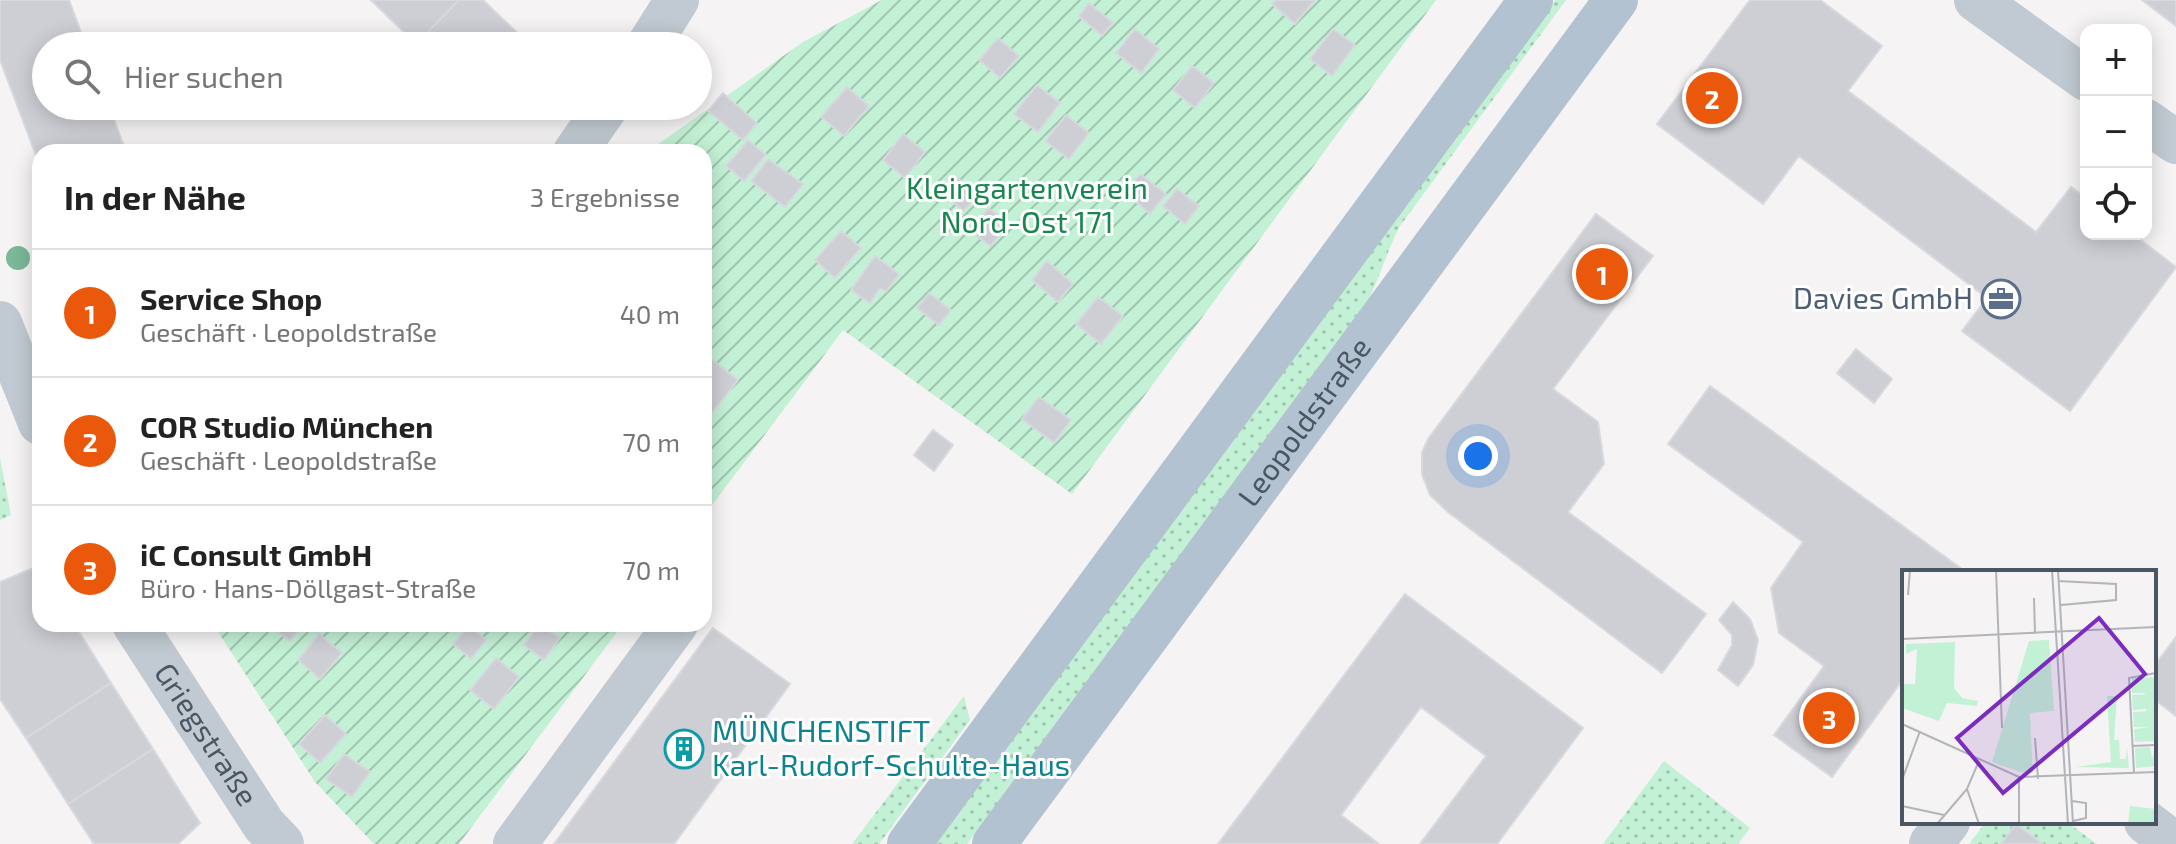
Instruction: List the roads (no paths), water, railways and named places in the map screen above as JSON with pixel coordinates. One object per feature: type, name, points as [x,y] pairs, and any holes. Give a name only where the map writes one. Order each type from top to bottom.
[{"type":"main road","points":[[909,844],[1531,0]]},
{"type":"main road","name":"Leopoldstraße","points":[[994,844],[1616,0]]},
{"type":"street","points":[[657,32],[677,0]]},
{"type":"street","points":[[1976,0],[2080,75]]},
{"type":"street","points":[[581,144],[597,120]]},
{"type":"street","points":[[2152,125],[2176,142]]},
{"type":"street","points":[[0,323],[11,385],[32,413]]},
{"type":"street","name":"Griegstraße","points":[[139,632],[264,838]]},
{"type":"street","points":[[515,844],[670,632]]},
{"type":"street","points":[[1931,844],[1946,824]]},
{"type":"street","points":[[2149,824],[2175,844]]},
{"type":"place","name":"COR Studio München","points":[[1712,98]]},
{"type":"place","name":"Service Shop","points":[[1602,274]]},
{"type":"place","name":"Davies GmbH","points":[[2001,299]]},
{"type":"place","name":"iC Consult GmbH","points":[[1829,718]]},
{"type":"place","name":"MÜNCHENSTIFT Karl-Rudorf-Schulte-Haus","points":[[684,749]]},
{"type":"park label","name":"Kleingartenverein Nord-Ost 171","points":[[1027,206]]}]
